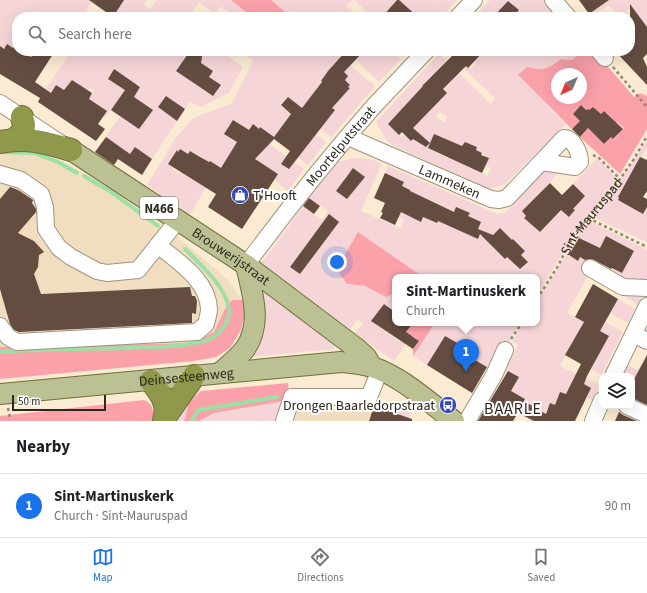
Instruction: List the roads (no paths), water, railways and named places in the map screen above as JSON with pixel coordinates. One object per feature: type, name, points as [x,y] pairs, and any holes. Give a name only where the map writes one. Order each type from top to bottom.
[{"type":"highway","points":[[8,140],[23,132],[22,117]]},
{"type":"highway","points":[[8,140],[31,140],[71,150]]},
{"type":"highway","points":[[165,419],[194,376]]},
{"type":"highway","points":[[151,381],[160,392],[166,404],[165,419]]},
{"type":"main road","name":"Brouwerijstraat","points":[[71,150],[246,265],[356,348],[376,369]]},
{"type":"main road","points":[[220,372],[245,349],[256,321],[256,310],[246,265]]},
{"type":"main road","name":"Deinsesteenweg","points":[[0,394],[151,381],[220,372],[341,362],[376,369]]},
{"type":"main road","name":"N466","points":[[376,369],[405,384],[454,421]]},
{"type":"street","points":[[463,12],[474,0]]},
{"type":"street","points":[[553,0],[564,12]]},
{"type":"street","name":"Moortelputstraat","points":[[246,265],[348,137],[374,106],[421,56]]},
{"type":"street","name":"Brouwerijstraat","points":[[0,103],[71,150]]},
{"type":"street","name":"Lammeken","points":[[348,137],[491,199],[499,200],[507,198],[542,162],[566,138],[573,144],[580,156],[580,162],[575,167],[542,162]]},
{"type":"street","points":[[1,174],[21,180],[41,194],[45,208],[46,229],[59,248],[71,257],[97,271],[106,273],[138,270],[178,220]]},
{"type":"street","points":[[0,326],[8,337],[17,342],[197,332],[206,324],[209,309],[206,292],[195,277],[158,245]]},
{"type":"street","points":[[590,268],[623,288],[647,288]]},
{"type":"street","points":[[615,373],[641,333],[647,306]]},
{"type":"street","points":[[467,421],[494,375],[505,350]]},
{"type":"street","points":[[284,421],[292,397],[369,397],[376,369]]},
{"type":"street","points":[[635,402],[647,407]]},
{"type":"street","points":[[593,421],[599,407]]},
{"type":"street","points":[[634,409],[647,415]]},
{"type":"waterway","points":[[2,152],[34,153],[58,162],[77,173]]},
{"type":"waterway","points":[[84,176],[111,192],[158,226]]},
{"type":"waterway","points":[[0,352],[161,347],[184,345],[212,338],[222,330],[228,318],[229,310],[227,302],[219,285],[185,249]]},
{"type":"waterway","points":[[192,421],[199,410],[277,397]]},
{"type":"place","name":"T'Hooft","points":[[240,195]]},
{"type":"place","name":"Sint-Martinuskerk","points":[[466,372]]},
{"type":"place","name":"Drongen Baarledorpstraat","points":[[448,405]]},
{"type":"district","name":"BAARLE","points":[[513,408]]}]
